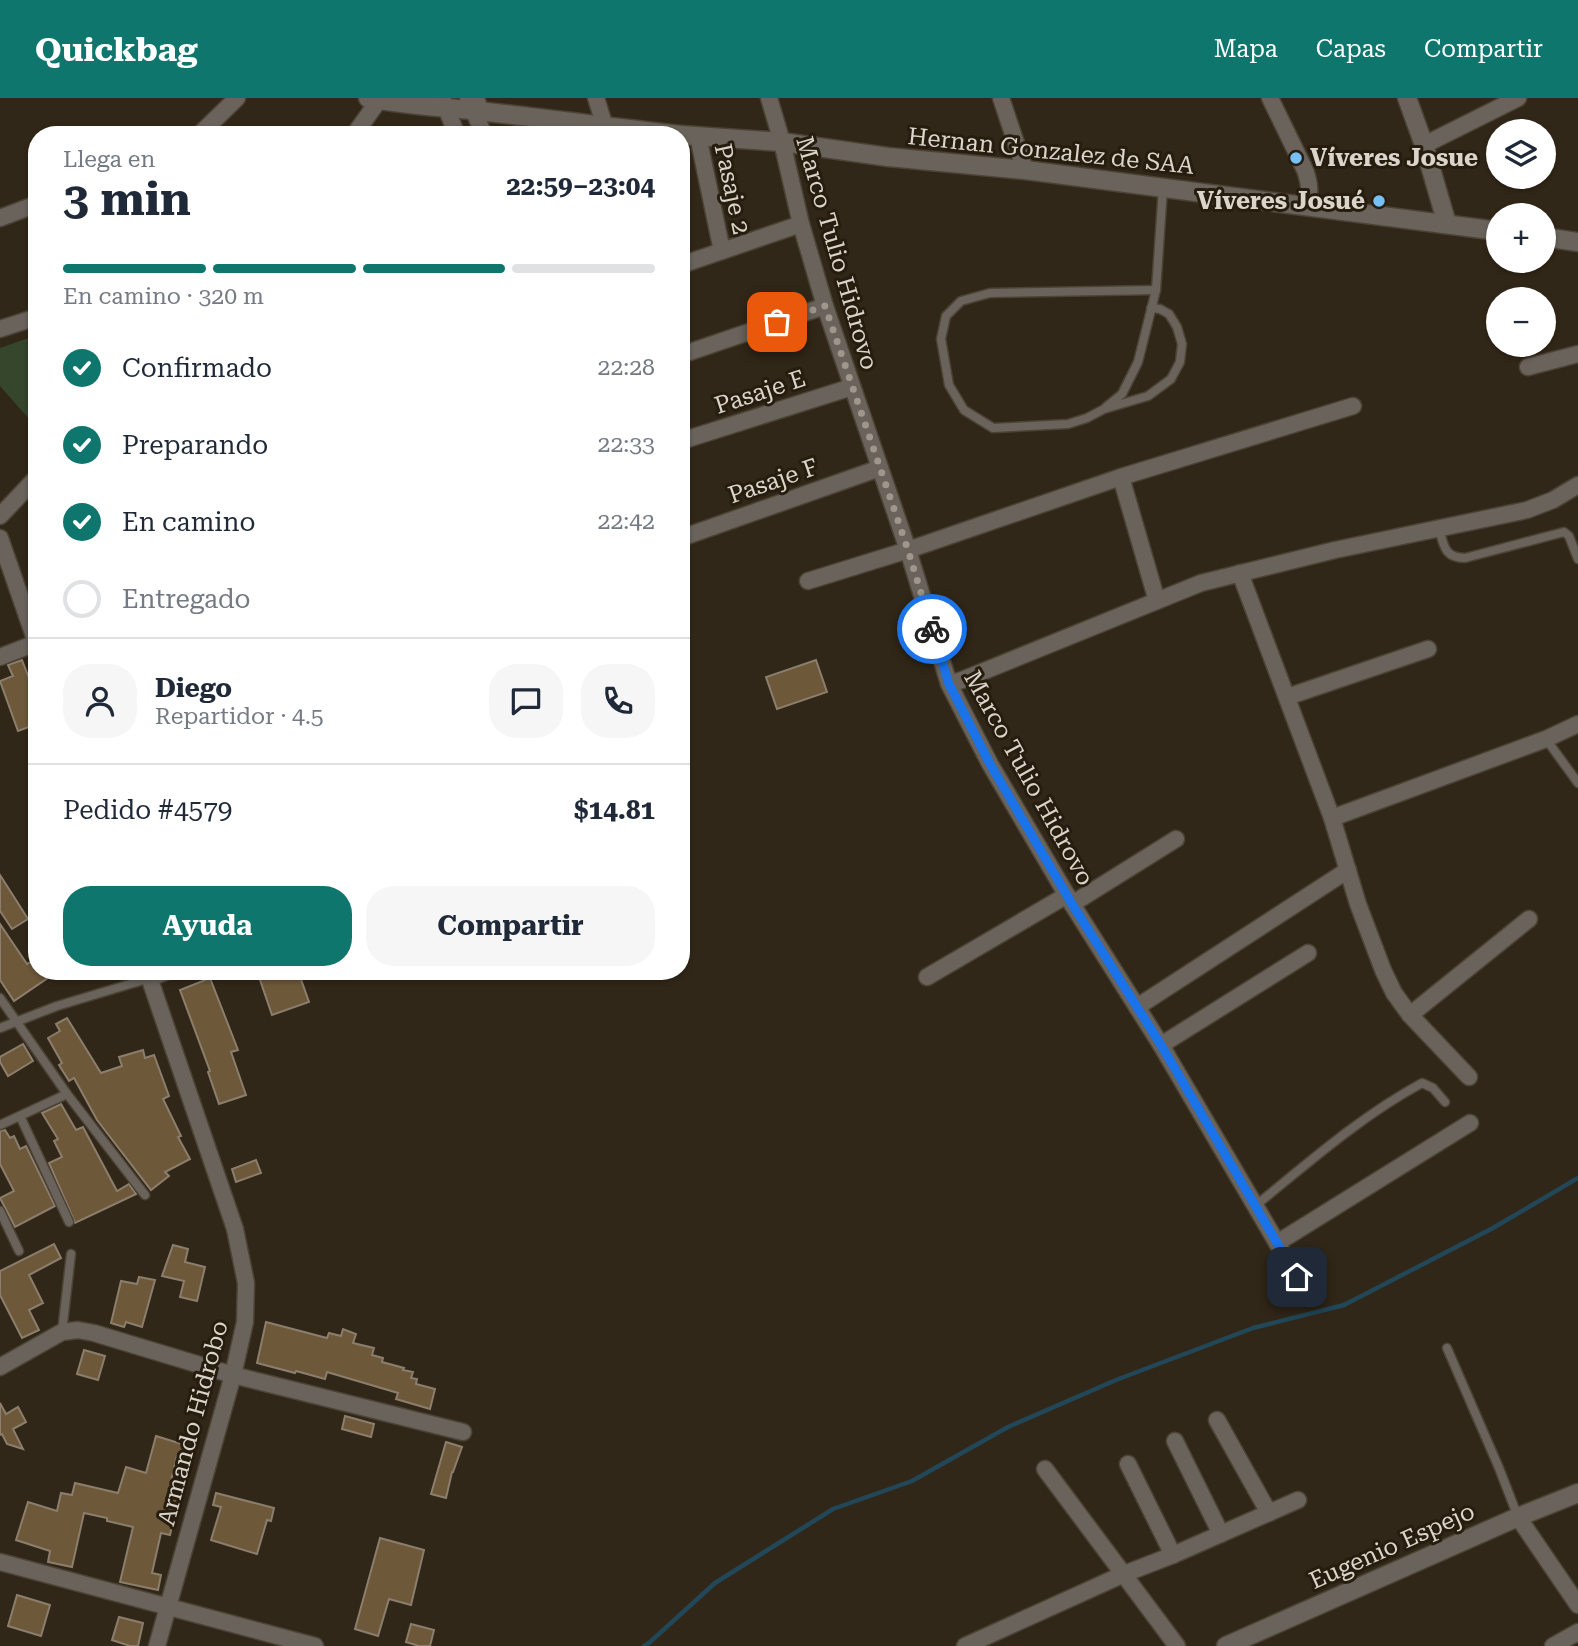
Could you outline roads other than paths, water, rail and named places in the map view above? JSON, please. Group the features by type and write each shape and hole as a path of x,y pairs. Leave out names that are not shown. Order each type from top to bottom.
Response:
{"street":[{"path":"208,126 237,98"},
{"path":"595,126 596,98"},
{"name":"Marco Tulio Hidrovo","path":"769,98 825,306 908,550 949,684 990,764 1069,900 1161,1045 1297,1277"},
{"path":"1001,98 1025,170"},
{"path":"1270,98 1306,170 1310,183 1308,206"},
{"path":"1407,98 1447,224"},
{"path":"1424,145 1518,98"},
{"path":"359,126 373,99"},
{"name":"Hernan Gonzalez de SAA","path":"373,99 476,104 581,126"},
{"path":"444,103 453,126"},
{"path":"476,104 482,126"},
{"name":"Hernan Gonzalez de SAA","path":"690,135 782,142 888,158 1025,170 1486,229"},
{"name":"Pasaje 2","path":"690,148 722,251"},
{"path":"0,218 28,207"},
{"path":"690,262 801,224"},
{"path":"1556,239 1578,242"},
{"path":"690,352 825,306"},
{"path":"0,329 28,320"},
{"path":"1528,367 1578,354"},
{"name":"Pasaje E","path":"690,438 852,387"},
{"path":"808,581 908,550 1121,477 1353,406"},
{"name":"Pasaje F","path":"690,535 880,468"},
{"path":"1121,477 1157,601"},
{"path":"949,684 1201,583 1335,550 1527,510 1553,500 1578,485"},
{"path":"0,516 28,486"},
{"path":"0,538 28,620"},
{"path":"1240,573 1332,818 1358,904 1383,971 1394,993 1410,1015 1469,1077"},
{"path":"0,657 28,647"},
{"path":"1287,697 1428,649"},
{"path":"1332,818 1546,739 1578,724"},
{"path":"927,977 1175,839"},
{"path":"1137,1007 1348,870"},
{"path":"1410,1015 1529,919"},
{"path":"1161,1045 1308,953"},
{"name":"Armando Hidrobo","path":"150,980 235,1229 246,1283 245,1322 233,1375 157,1646"},
{"path":"1277,1243 1470,1123"},
{"path":"0,1367 62,1332 94,1333 233,1375 463,1432"},
{"path":"1217,1420 1269,1513"},
{"path":"1175,1441 1221,1534"},
{"path":"1128,1464 1173,1555"},
{"path":"1045,1469 1177,1646"},
{"name":"Eugenio Espejo","path":"1226,1646 1578,1493"},
{"path":"965,1646 1298,1500"},
{"path":"1518,1517 1578,1605"},
{"path":"0,1562 297,1644 315,1646"},
{"path":"1553,1646 1578,1632"}],"lane":[{"path":"1104,410 1122,394 1138,362 1156,290 1163,188"},
{"path":"1151,308 1169,314 1177,327 1182,344 1180,362 1171,379 1148,396 1068,424 993,428 964,410 949,385 941,339 946,316 961,301 989,293 1156,290"},
{"path":"1438,529 1447,552 1455,558 1465,558 1564,532 1569,536 1578,559"},
{"path":"1546,739 1578,783"},
{"path":"0,1028 131,980"},
{"path":"0,998 67,1094 145,1195"},
{"path":"1255,1206 1333,1143 1422,1083 1433,1088 1445,1101"},
{"path":"0,1125 67,1094"},
{"path":"20,1116 69,1222"},
{"path":"0,1211 19,1251"},
{"path":"62,1332 71,1254"},
{"path":"1447,1348 1518,1517"}],"waterway":[{"path":"644,1646 715,1583 833,1509 912,1481 1008,1427 1116,1380 1253,1328 1344,1305 1493,1228 1578,1178"}],"place":[{"name":"Víveres Josue","path":"1296,158"},
{"name":"Víveres Josué","path":"1379,201"}]}
